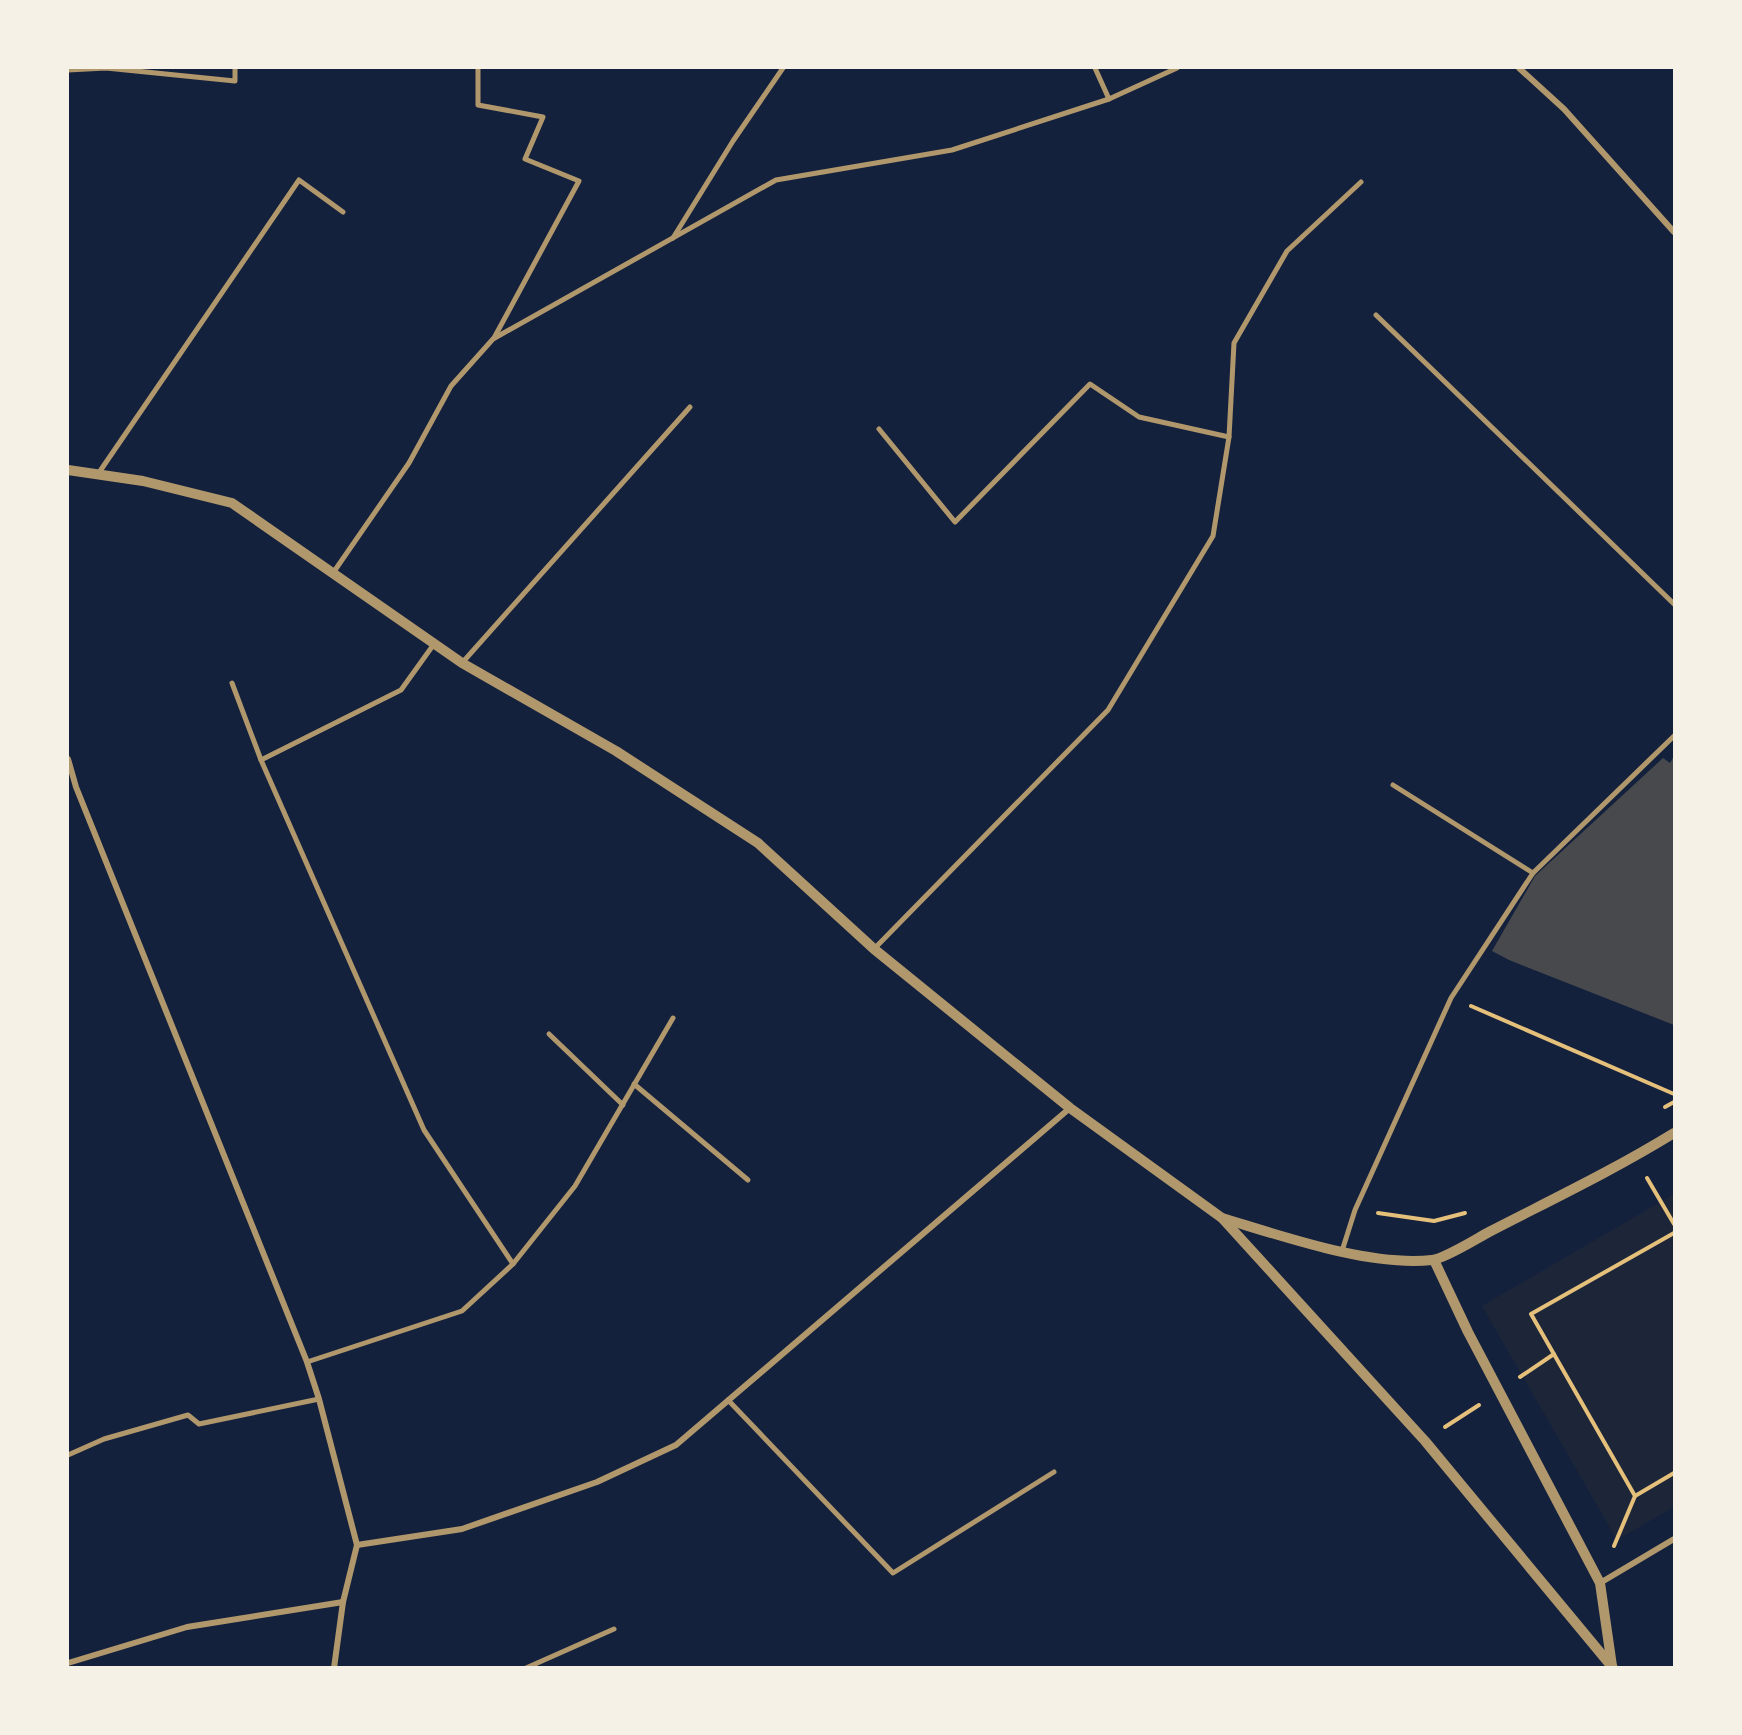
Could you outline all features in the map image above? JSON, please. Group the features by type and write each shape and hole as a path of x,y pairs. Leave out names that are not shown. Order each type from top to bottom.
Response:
{"street":[{"path":"68,70 106,68 235,81 235,68"},
{"path":"332,574 409,464 451,386 493,339 579,181 525,159 543,117 478,105 478,68"},
{"path":"672,239 733,141 783,68"},
{"path":"1095,68 1109,99"},
{"path":"493,339 776,180 952,150 1109,99 1177,68"},
{"path":"1519,68 1564,109 1674,232"},
{"path":"98,474 299,180 343,212"},
{"path":"874,949 1108,710 1213,536 1229,437 1234,343 1287,251 1361,182"},
{"path":"1376,315 1674,604"},
{"path":"879,429 955,522 1090,384 1140,417 1229,437"},
{"path":"462,663 690,407"},
{"path":"68,470 143,480 232,503 462,663 616,751 758,843 874,949 1070,1107 1222,1218 1425,1441 1613,1667"},
{"path":"261,760 400,690 434,644"},
{"path":"232,683 261,760 424,1130 513,1264"},
{"path":"1342,1251 1355,1210 1451,998 1533,873 1674,736"},
{"path":"68,759 80,798 307,1362 319,1399 357,1545 343,1602 334,1668"},
{"path":"1393,785 1533,873"},
{"path":"307,1362 462,1311 513,1264 575,1186 673,1018"},
{"path":"549,1034 623,1105"},
{"path":"634,1084 748,1180"},
{"path":"357,1545 462,1529 597,1482 676,1445 1070,1107"},
{"path":"1222,1218 1342,1251 1395,1261 1434,1260 1635,1157 1674,1133"},
{"path":"1434,1260 1478,1351 1600,1583 1613,1667"},
{"path":"68,1455 104,1439 188,1415 199,1424 319,1399"},
{"path":"728,1400 892,1573 1054,1472"},
{"path":"1600,1583 1674,1539"},
{"path":"68,1663 187,1627 343,1602"},
{"path":"526,1668 614,1629"}],"path":[{"path":"1451,998 1674,1094"},
{"path":"1657,1112 1674,1102"},
{"path":"1355,1210 1434,1221 1472,1212"},
{"path":"1635,1496 1531,1314 1674,1233"},
{"path":"1600,1583 1635,1496 1674,1473"}],"shaded area":[{"path":"1674,1194 1674,1507 1617,1540 1482,1306"}],"building":[{"path":"1674,756 1674,1025 1509,960 1492,951 1535,876 1663,758 1670,763"}]}
